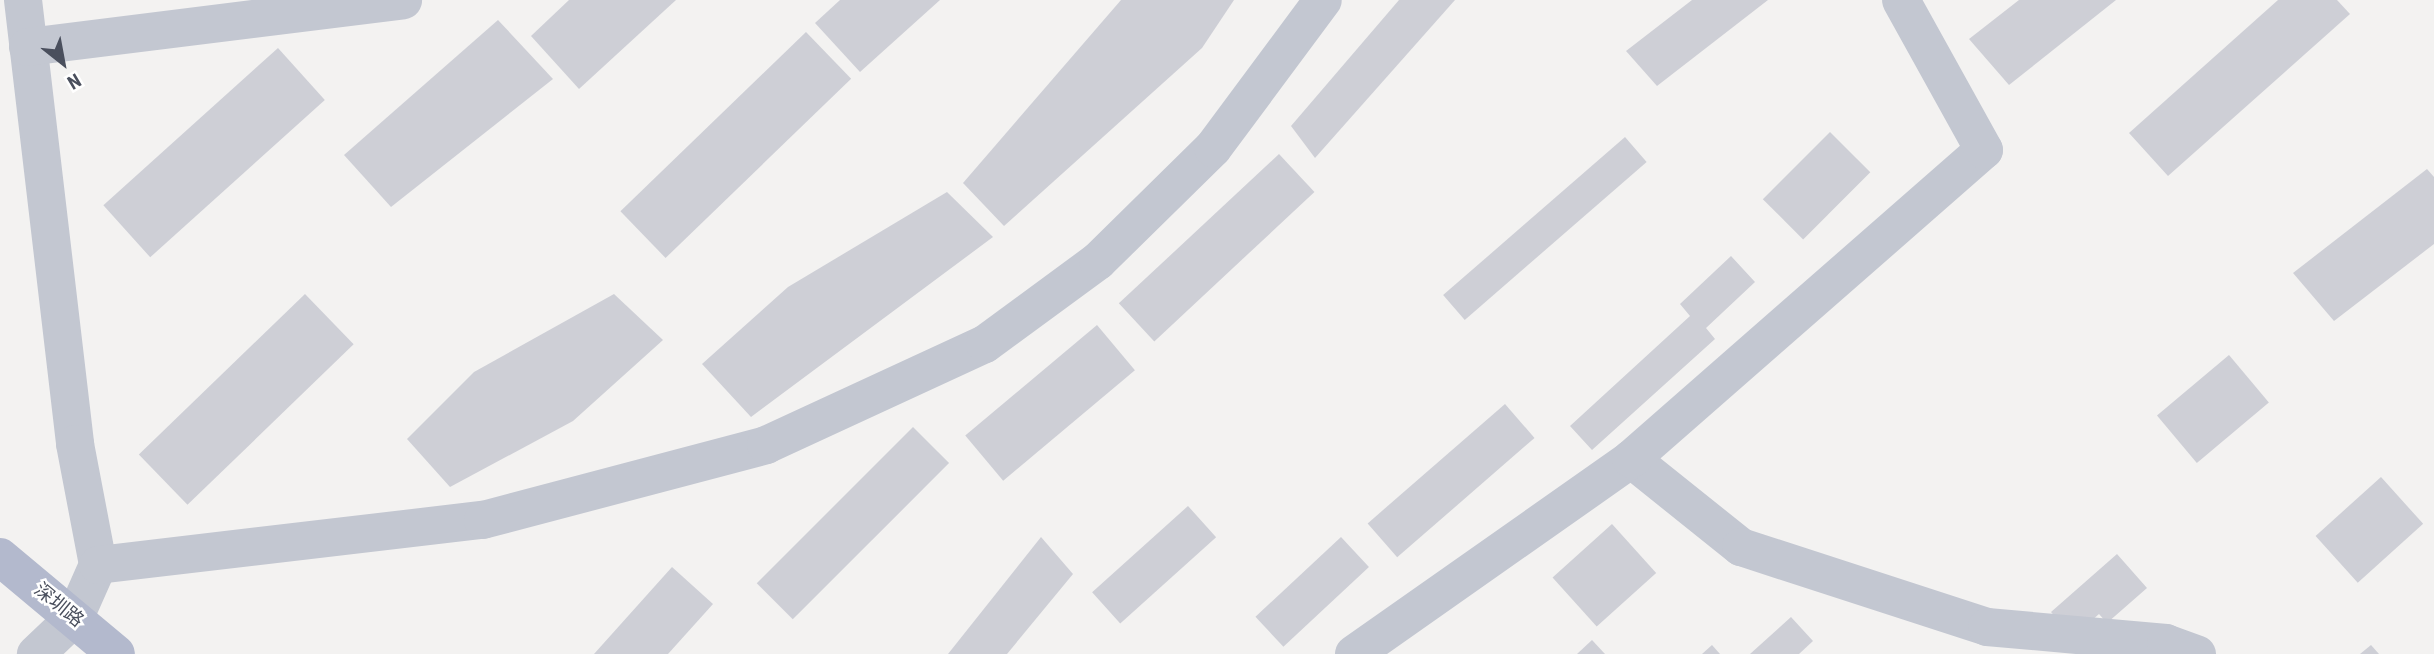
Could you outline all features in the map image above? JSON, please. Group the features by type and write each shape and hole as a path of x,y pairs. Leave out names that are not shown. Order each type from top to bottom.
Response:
{"main road":[{"name":"深圳路","path":"0,557 116,654"}],"street":[{"path":"23,0 75,444 98,565 75,617 36,654"},
{"path":"28,47 403,0"},
{"path":"98,565 483,520 766,445 803,429 985,344 1098,261 1213,148 1323,0"},
{"path":"1354,654 1630,459 1984,150 1901,0"},
{"path":"1630,459 1741,547 1987,627 2166,643 2197,654"}],"building":[{"path":"569,0 676,0 579,89 531,36"},
{"path":"840,0 940,0 860,72 815,23"},
{"path":"1121,0 1234,0 1202,48 1004,226 963,183"},
{"path":"1399,0 1455,0 1315,158 1291,126"},
{"path":"1692,0 1768,0 1657,86 1626,51"},
{"path":"2019,0 2116,0 2009,85 1969,39"},
{"path":"2278,0 2337,0 2350,14 2168,176 2129,133"},
{"path":"498,20 553,79 391,207 344,155"},
{"path":"806,32 851,79 666,258 620,211"},
{"path":"278,48 325,100 150,257 103,205"},
{"path":"1830,132 1870,172 1803,239 1763,199"},
{"path":"1625,137 1647,162 1465,320 1443,295"},
{"path":"1279,154 1314,192 1154,341 1119,303"},
{"path":"2427,169 2434,177 2434,244 2334,321 2293,273"},
{"path":"947,192 993,237 751,417 702,364 788,287"},
{"path":"1731,256 1755,282 1706,328 1715,339 1592,450 1570,426 1690,316 1680,304"},
{"path":"305,294 354,344 187,505 139,454"},
{"path":"614,294 663,340 573,421 450,487 407,439 474,372"},
{"path":"1097,325 1135,370 1003,481 965,436"},
{"path":"2229,355 2269,402 2197,463 2157,415"},
{"path":"1505,404 1535,438 1397,557 1368,523"},
{"path":"913,427 949,463 793,619 757,583"},
{"path":"2381,477 2423,524 2358,583 2316,536"},
{"path":"1188,506 1216,537 1120,624 1092,592"},
{"path":"1612,524 1656,573 1597,627 1553,578"},
{"path":"1041,537 1073,574 1007,654 948,654"},
{"path":"1341,537 1369,567 1283,647 1255,617"},
{"path":"2117,554 2147,588 2107,623 2099,614 2073,637 2051,612"},
{"path":"672,567 713,604 668,654 594,654"},
{"path":"1791,617 1813,641 1799,654 1750,654"},
{"path":"1592,640 1605,654 1577,654"},
{"path":"1712,645 1720,654 1702,654"},
{"path":"2371,645 2379,654 2360,654"}]}
